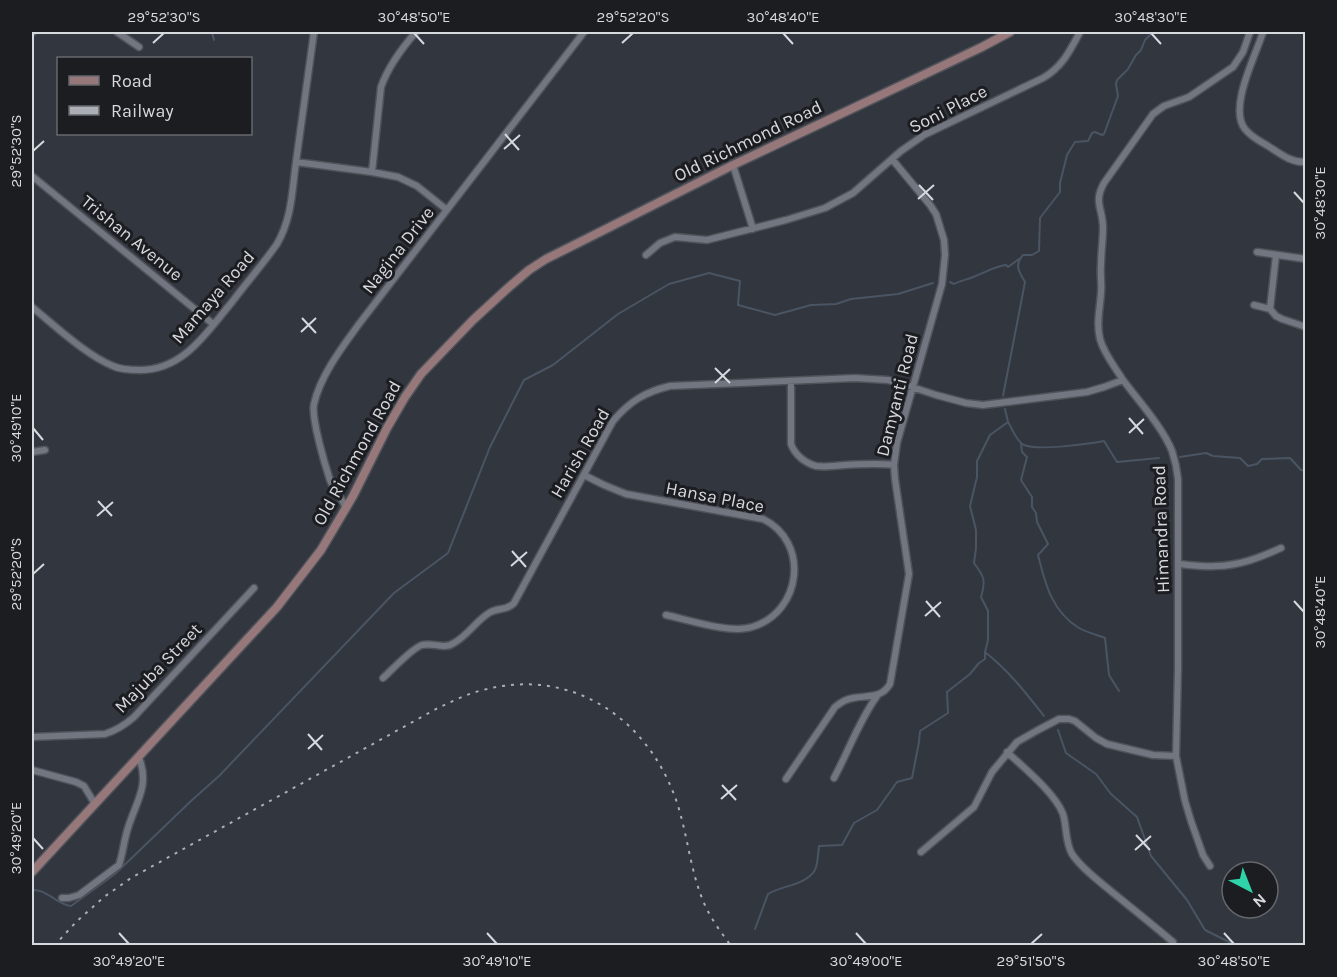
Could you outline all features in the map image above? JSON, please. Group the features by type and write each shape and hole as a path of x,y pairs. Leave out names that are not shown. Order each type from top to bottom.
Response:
{"street":[{"path":"117,32 139,47"},
{"name":"Mamaya Road","path":"32,308 86,350 104,362 120,368 152,369 177,361 187,354 202,339 268,257 285,230 314,32"},
{"path":"372,172 384,77 416,32"},
{"name":"Nagina Drive","path":"346,509 341,496 331,483 313,412 314,404 334,358 584,32"},
{"name":"Old Richmond Road","path":"32,872 278,607 321,550 346,509 387,428 421,374 509,287 546,259 733,165 1010,32"},
{"name":"Soni Place","path":"646,255 660,243 675,237 707,240 825,208 853,193 913,141 1052,73 1063,61 1080,32"},
{"name":"Himandra Road","path":"1210,866 1203,855 1191,821 1176,756 1178,479 1174,458 1164,436 1123,380 1101,341 1098,321 1103,225 1098,200 1104,183 1148,121 1158,110 1170,103 1189,97 1233,67 1243,52 1250,32"},
{"path":"1263,32 1245,80 1239,118 1243,128 1255,138 1287,158 1305,162"},
{"name":"Damyanti Road","path":"834,778 861,719 890,684 909,574 894,465 897,443 945,270 945,240 936,214 892,159"},
{"path":"296,162 372,172 407,180 447,210"},
{"path":"733,165 753,229"},
{"name":"Trishan Avenue","path":"32,176 213,324"},
{"path":"1257,252 1305,259"},
{"path":"1270,309 1276,255"},
{"path":"1254,305 1270,309 1276,316 1305,327"},
{"name":"Harish Road","path":"383,678 417,647 428,644 451,645 490,612 511,607 613,421 624,408 640,396 670,386 855,378 888,380 913,387"},
{"path":"913,387 966,403 983,405 1087,392 1123,380"},
{"path":"791,381 791,444 802,459 821,466 877,463 894,465"},
{"path":"32,452 45,450"},
{"name":"Hansa Place","path":"584,475 626,494 763,519 774,526 786,539 790,546 794,566 793,585 784,604 770,619 751,628 732,629 666,615"},
{"path":"1178,564 1216,566 1234,564 1281,548"},
{"name":"Majuba Street","path":"32,738 105,734 117,730 134,717 254,588"},
{"path":"786,779 835,707 852,698 878,696"},
{"path":"921,852 970,812 978,801 992,771 1017,742 1054,721 1065,718 1075,721 1107,744 1153,754 1176,756"},
{"path":"1007,752 1059,806 1069,848 1077,861 1173,942"},
{"path":"62,898 79,895 119,866 126,834 142,788 143,775 139,758"},
{"path":"32,770 84,786 95,804"}],"waterway":[{"path":"212,32 214,40"},
{"path":"1003,396 1025,282 1019,272 1019,262 1023,255 1032,255 1039,251 1040,218 1060,192 1067,155 1075,142 1088,141 1095,132 1104,134 1118,96 1117,80 1128,69 1145,40 1153,32"},
{"path":"950,282 954,284 998,267 1006,265 1008,267 1019,259"},
{"path":"32,890 42,892 71,906 115,874 219,776 394,593 448,553 490,447 524,380 553,365 618,314 669,284 709,273 740,281 738,305 775,315 811,305 836,304 851,299 898,294 933,283"},
{"path":"1005,409 1008,422 990,435 977,461 977,477 970,506 976,530 974,563 983,578 981,597 988,611 988,640 985,652 1024,691 1044,716"},
{"path":"1008,422 1019,441 1031,447 1104,441 1117,462 1159,458"},
{"path":"1021,443 1022,452 1027,457 1021,480 1032,497 1032,507 1036,513 1037,522 1048,544 1038,555 1047,586 1062,614 1082,629 1105,638 1109,675 1119,691"},
{"path":"1180,457 1206,453 1213,456 1240,458 1248,466 1257,464 1262,459 1290,458 1301,470 1306,471"},
{"path":"755,929 768,894 811,875 816,868 819,846 842,845 854,823 877,810 897,782 912,778 920,731 948,713 947,692 985,659 985,652"},
{"path":"1058,730 1066,753 1096,774 1111,794 1137,817 1151,856 1187,900 1205,930 1233,946"}],"railway":[{"path":"54,946 104,897 131,878 436,709 483,690 515,685 545,686 574,692 600,704 624,721 645,743 662,768 675,797 703,901 712,919 731,946"}]}
